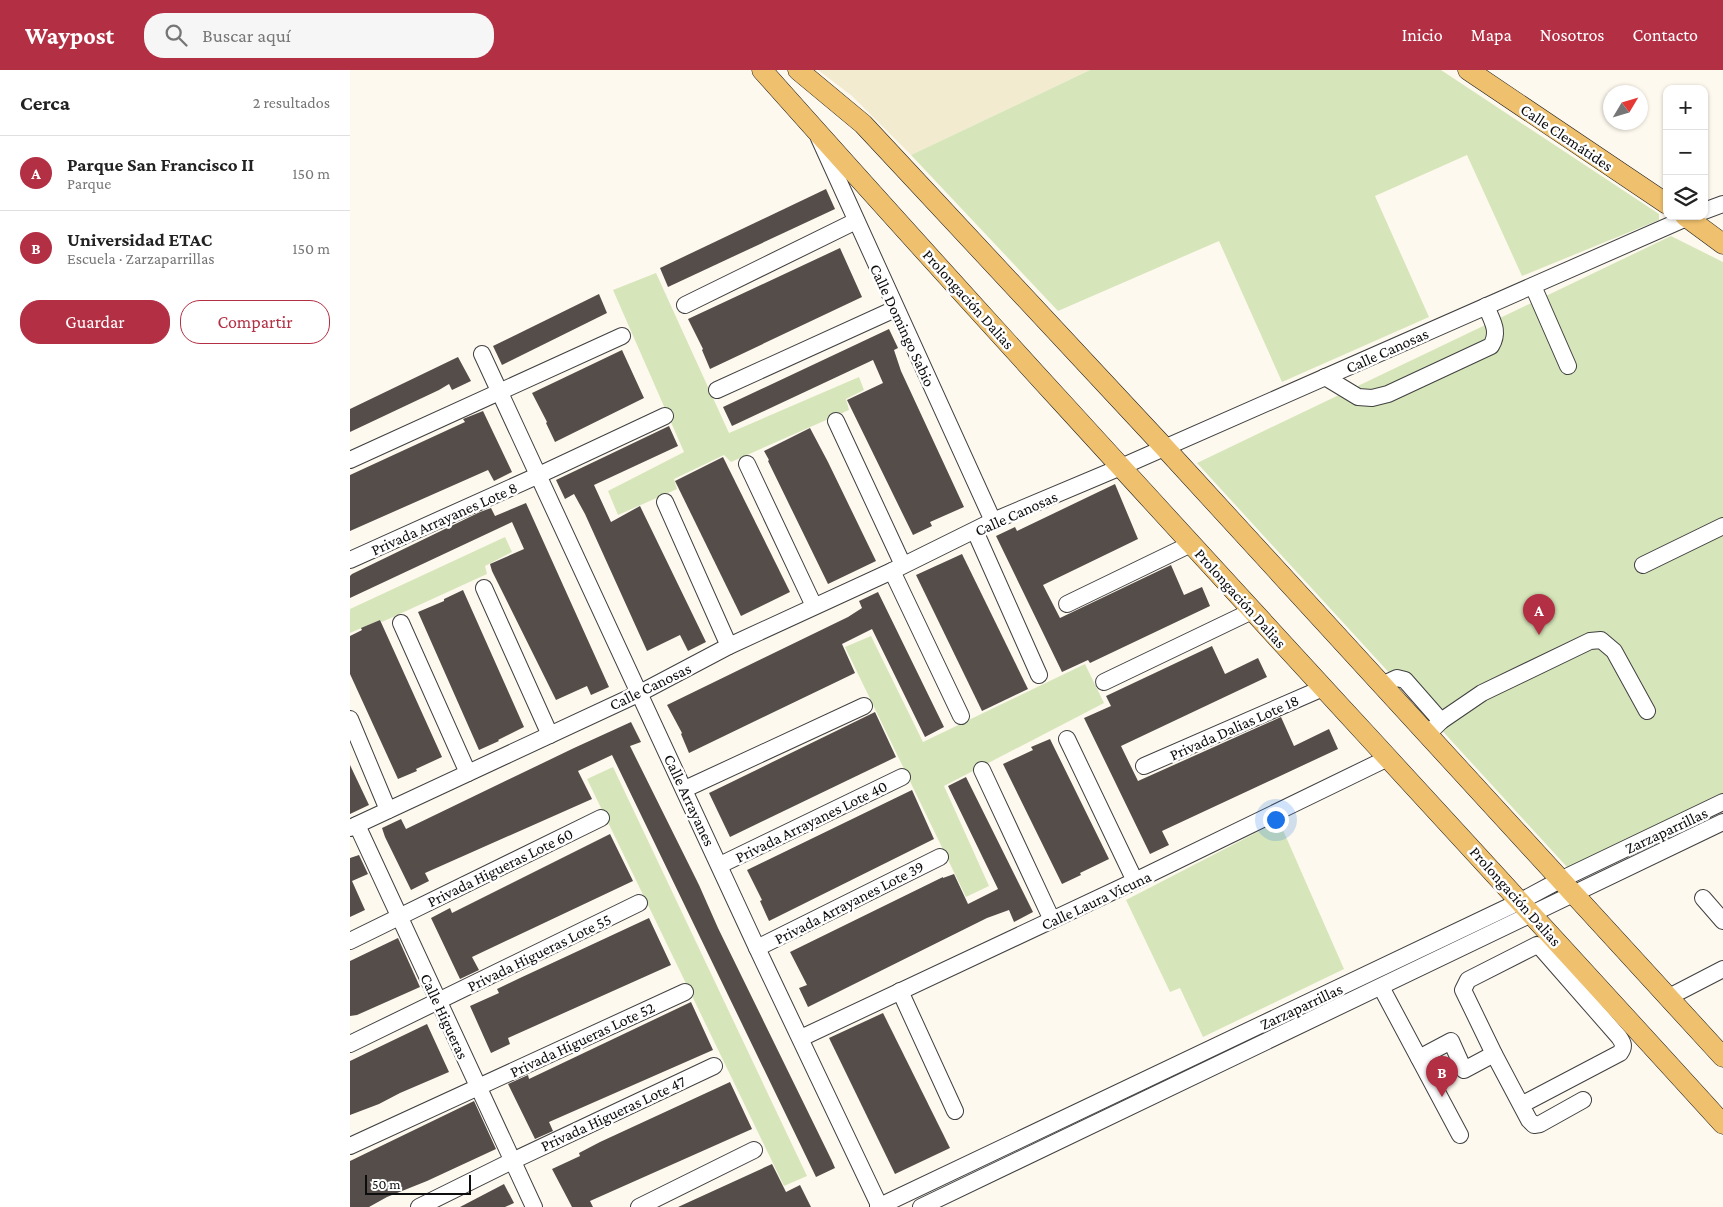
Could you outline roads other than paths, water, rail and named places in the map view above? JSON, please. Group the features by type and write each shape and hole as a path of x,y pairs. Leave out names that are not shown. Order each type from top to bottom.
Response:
{"main road":[{"name":"Prolongación Dalias","path":"762,70 1191,544 1723,1124"},
{"path":"798,70 863,124 1165,448 1723,1057"},
{"name":"Calle Clemátides","path":"1468,70 1663,201"},
{"path":"1697,220 1723,244"}],"street":[{"name":"Calle Domingo Sabio","path":"815,129 895,309 993,521"},
{"name":"Calle Canosas","path":"1708,209 1723,204"},
{"name":"Calle Canosas","path":"353,827 640,692 729,646 993,521 1165,448 1681,220"},
{"path":"685,305 856,221"},
{"path":"1533,286 1568,366"},
{"path":"1325,377 1358,396 1372,398 1388,394 1491,346 1496,338 1486,306"},
{"path":"717,390 895,309"},
{"path":"350,460 622,336"},
{"name":"Calle Arrayanes","path":"482,354 879,1207"},
{"name":"Privada Arrayanes Lote 8","path":"350,560 539,476 664,416"},
{"path":"836,421 961,716"},
{"path":"747,464 814,606"},
{"path":"665,502 729,646"},
{"path":"1643,565 1723,526"},
{"path":"975,531 1039,675"},
{"path":"1066,604 1191,544"},
{"path":"484,588 550,735"},
{"path":"1104,682 1252,610"},
{"path":"401,623 468,773"},
{"path":"1427,735 1441,721 1482,693 1590,641 1601,640 1614,651 1647,711"},
{"path":"1382,685 1397,678 1405,680 1441,721"},
{"name":"Privada Dalias Lote 18","path":"1144,766 1323,688"},
{"path":"685,789 864,706"},
{"path":"350,720 388,810"},
{"path":"1067,739 1135,881"},
{"name":"Calle Laura Vicuna","path":"801,1038 1135,881 1388,758"},
{"path":"982,770 1052,920"},
{"name":"Privada Arrayanes Lote 40","path":"720,866 902,777"},
{"name":"Zarzaparrillas","path":"921,1207 1381,987 1526,908 1560,880 1723,802"},
{"name":"Privada Higueras Lote 60","path":"350,941 601,818"},
{"name":"Zarzaparrillas","path":"879,1207 1526,908 1574,895 1723,822"},
{"name":"Calle Higueras","path":"353,827 399,917 534,1207"},
{"name":"Privada Arrayanes Lote 39","path":"757,948 940,857"},
{"path":"1703,898 1723,921"},
{"name":"Privada Higueras Lote 55","path":"350,1044 639,903"},
{"path":"1521,1105 1620,1053 1624,1048 1624,1044 1619,1036 1537,945 1468,980 1463,990 1494,1054 1521,1105 1529,1120 1534,1125 1540,1124 1583,1100"},
{"path":"1669,997 1723,969"},
{"path":"1381,987 1460,1135"},
{"path":"900,991 955,1111"},
{"name":"Privada Higueras Lote 52","path":"350,1146 685,992"},
{"path":"1419,1058 1451,1041 1464,1070 1494,1054"},
{"name":"Privada Higueras Lote 47","path":"419,1207 714,1066"},
{"path":"639,1207 754,1150"}],"place":[{"name":"Parque San Francisco II","path":"1539,635"},
{"name":"Universidad ETAC","path":"1442,1097"}]}
